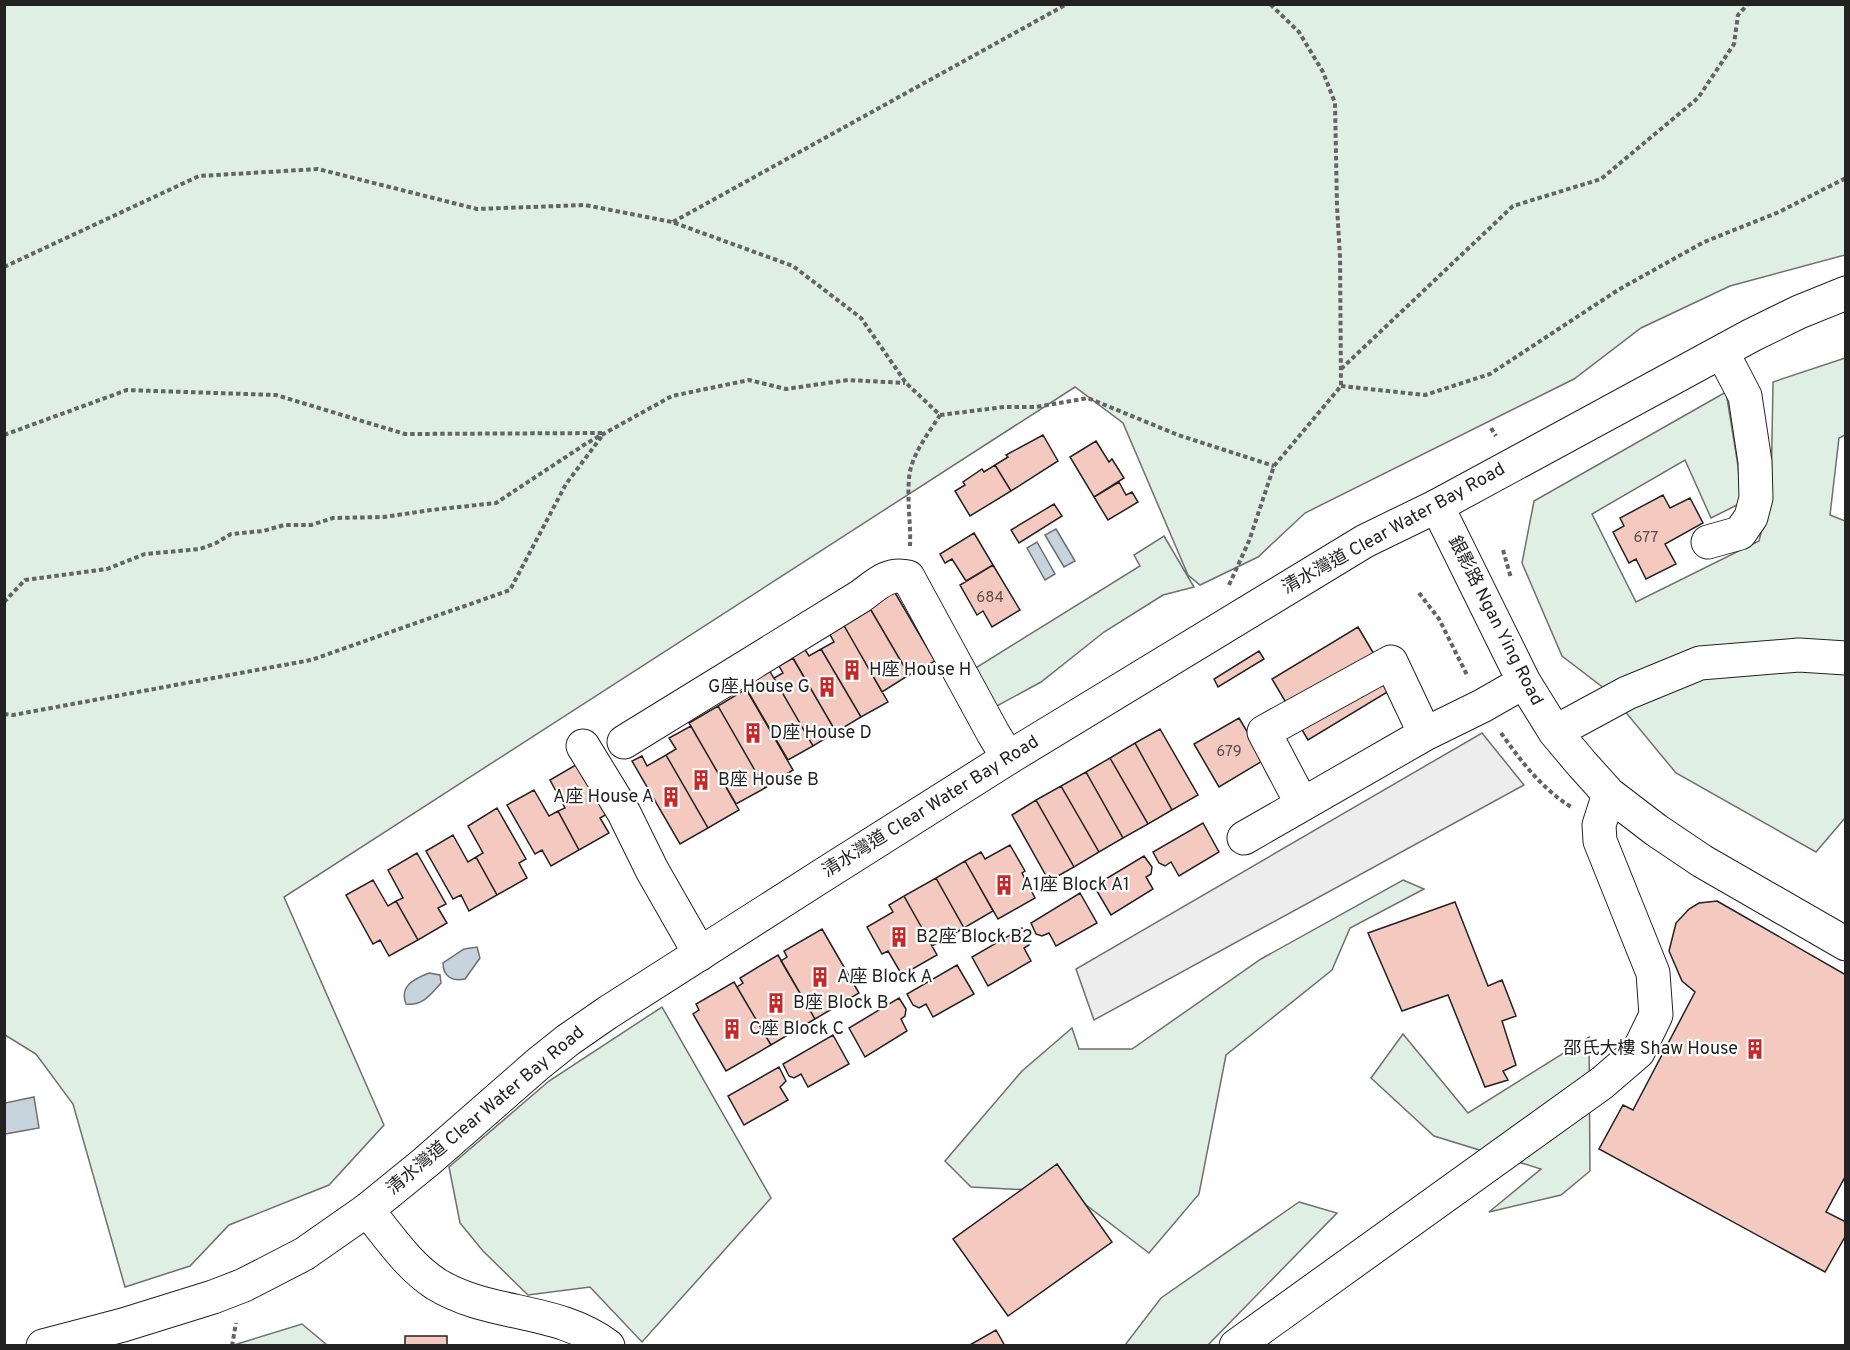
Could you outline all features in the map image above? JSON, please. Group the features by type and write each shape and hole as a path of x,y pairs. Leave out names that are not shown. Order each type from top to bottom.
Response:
{"main road":[{"name":"清水灣道 Clear Water Bay Road","path":"43,1346 172,1311 244,1285 304,1254 367,1210 568,1040 1008,758 1365,541 1437,506 1799,312 1845,293"},
{"path":"1708,542 1740,533 1751,517 1756,498 1755,462 1745,396 1722,352"},
{"name":"銀影路 Ngan Ying Road","path":"1437,506 1524,682 1555,732 1609,794 1702,861 1845,944"},
{"path":"624,742 887,578 897,574 908,577 1008,758"},
{"path":"1555,732 1627,693 1700,663 1799,655 1845,658"},
{"path":"1302,804 1263,732 1391,662 1425,734"},
{"path":"1244,838 1425,734 1524,682"},
{"path":"583,746 624,813 652,870 700,954"},
{"path":"1236,1346 1602,1083 1638,1052 1656,1015 1653,973 1600,841 1599,825 1609,794"},
{"path":"367,1210 418,1271 436,1284 454,1294 477,1302 568,1324 600,1339 608,1346"}],"path":[{"path":"672,222 1067,4"},
{"path":"1229,586 1249,541 1274,466 1341,386 1335,103 1323,72 1299,32 1270,4"},
{"path":"1341,370 1513,206 1600,179 1698,98 1734,44 1738,15 1748,4"},
{"path":"4,267 199,176 318,169 477,209 585,205 672,222 793,266 861,318 906,383 940,415"},
{"path":"1341,386 1425,395 1490,374 1618,290 1695,248 1779,212 1845,178"},
{"path":"4,602 25,580 107,569 145,554 200,549 231,534 262,531 284,525 311,525 333,518 384,517 496,503 604,433 672,396 749,380 786,388 848,380 906,383"},
{"path":"4,435 127,390 276,395 405,434 604,433"},
{"path":"940,415 1004,407 1036,406 1088,398 1178,435 1274,466"},
{"path":"908,577 911,526 909,477 919,448 940,415"},
{"path":"4,714 13,715 311,660 510,590 566,484 604,433"},
{"path":"1503,550 1513,582"},
{"path":"232,1346 238,1314"}],"green space":[{"path":"4,5 1845,5 1845,255 1730,286 1641,328 1574,379 1305,513 1258,557 1200,585 1188,575 1123,423 1075,387 284,897 384,1125 329,1185 229,1225 190,1266 125,1287 73,1104 36,1054 5,1035"},
{"path":"1845,358 1845,435 1839,438 1830,515 1845,521 1845,818 1816,852 1676,773 1609,692 1562,656 1522,563 1534,501 1726,392 1738,466 1741,503 1711,518 1685,460 1592,514 1636,602 1759,541 1771,494 1773,382"},
{"path":"1164,536 1194,587 1163,595 1104,632 1041,682 995,707 974,669 1140,566 1134,555"},
{"path":"1403,880 1424,889 1350,928 1332,970 1226,1055 1199,1194 1149,1253 1069,1192 971,1187 945,1161 1022,1071 1072,1028 1079,1049 1132,1049 1261,959"},
{"path":"662,1007 771,1198 642,1342 590,1287 528,1295 483,1251 460,1223 449,1167 549,1081"},
{"path":"1403,1034 1468,1113 1589,1037 1590,1171 1561,1195 1489,1212 1541,1169 1434,1136 1371,1078"},
{"path":"1299,1202 1337,1213 1208,1345 1125,1345 1161,1298"},
{"path":"302,1324 327,1345 234,1345"}],"shaded area":[{"path":"1056,529 1075,561 1064,567 1045,535"},
{"path":"1037,542 1055,574 1045,580 1027,548"},
{"path":"1482,733 1524,785 1094,1020 1076,969"},
{"path":"477,947 480,958 465,979 456,980 447,975 443,963 464,949"},
{"path":"429,973 440,975 441,983 422,1001 406,1004 404,998 406,988 413,981"},
{"path":"34,1097 39,1128 5,1134 5,1103"}],"building":[{"path":"1043,435 1058,461 1011,491 995,465 1008,457 1006,455"},
{"path":"1096,441 1109,462 1112,459 1124,478 1094,497 1070,457"},
{"path":"995,465 1011,491 970,516 955,491 965,485 963,482 982,469 984,472"},
{"path":"1119,482 1126,495 1132,492 1138,502 1108,520 1094,497"},
{"path":"1663,495 1670,508 1690,498 1703,523 1665,544 1676,564 1646,579 1636,559 1629,563 1613,532 1624,526 1620,518"},
{"path":"1054,504 1062,516 1019,543 1011,530"},
{"path":"974,533 993,565 966,581 952,559 945,563 940,554"},
{"path":"993,565 1020,610 992,627 983,611 977,615 960,585"},
{"path":"894,591 935,661 909,675 868,605"},
{"name":"H座 House H","path":"868,605 909,675 882,692 842,622"},
{"name":"H座 House H","path":"843,624 888,702 861,717 821,649 834,642 829,633"},
{"path":"1358,627 1394,688 1308,740 1272,679"},
{"name":"G座 House G","path":"804,648 809,656 821,649 861,717 836,732 791,655"},
{"path":"1259,651 1264,659 1218,687 1214,679"},
{"path":"793,658 836,732 813,746 774,678 783,673 779,666"},
{"path":"768,668 813,746 788,760 743,683"},
{"name":"D座 House D","path":"746,689 793,770 765,788 718,706"},
{"path":"718,706 765,788 736,804 689,723"},
{"path":"1239,718 1264,760 1219,787 1194,744"},
{"name":"B座 House B","path":"691,726 739,810 708,828 666,755 676,749 669,738"},
{"path":"1160,729 1198,795 1172,810 1135,743"},
{"path":"1135,743 1172,810 1148,824 1110,758"},
{"name":"A座 House A","path":"666,755 708,828 680,844 632,761 642,756 647,766"},
{"path":"1110,758 1148,824 1123,838 1086,772"},
{"path":"579,763 607,814 600,818 609,833 579,850 558,811 565,808 550,780"},
{"path":"1086,772 1123,838 1099,852 1061,786"},
{"path":"1061,786 1099,852 1074,867 1036,800"},
{"path":"534,790 549,816 558,811 579,850 551,866 542,850 535,854 507,805"},
{"path":"1036,800 1074,867 1049,881 1012,815"},
{"path":"497,808 526,859 519,863 527,878 497,895 476,857 483,853 468,826"},
{"path":"1203,823 1219,852 1179,876 1171,862 1165,866 1159,863 1153,852"},
{"path":"453,835 468,862 476,857 497,895 469,911 461,895 453,899 426,851"},
{"name":"A1座 Block A1","path":"1010,845 1025,871 1022,873 1035,898 998,919 965,861 981,852 985,859"},
{"path":"417,853 446,904 438,908 447,923 418,940 396,901 403,898 388,870"},
{"path":"1144,856 1152,867 1151,874 1146,877 1153,889 1111,915 1094,886"},
{"path":"965,861 993,911 964,928 936,878"},
{"path":"936,878 964,928 932,946 904,896"},
{"path":"373,880 388,906 396,901 418,940 389,956 380,940 373,944 346,895"},
{"path":"1080,893 1097,923 1056,946 1049,933 1042,936 1036,934 1031,923"},
{"name":"B2座 Block B2","path":"904,896 937,955 902,975 888,951 882,954 867,927 893,912 889,905"},
{"name":"邵氏大樓 Shaw House","path":"1717,901 1846,975 1846,1175 1826,1212 1846,1222 1846,1235 1825,1272 1599,1149 1623,1105 1633,1110 1695,992 1682,981 1669,951 1676,923 1689,909 1699,903"},
{"path":"1455,902 1488,986 1502,980 1516,1016 1502,1021 1516,1065 1503,1071 1508,1080 1485,1087 1448,995 1402,1011 1368,933"},
{"path":"1022,928 1029,938 1029,945 1024,948 1031,961 988,986 972,957"},
{"name":"A座 Block A","path":"822,929 859,993 815,1019 781,961 787,957 784,951"},
{"name":"B座 Block B","path":"778,955 815,1019 771,1045 737,987 743,983 740,978"},
{"path":"957,965 974,994 933,1017 926,1004 919,1008 913,1005 907,994"},
{"name":"C座 Block C","path":"734,982 771,1045 726,1071 693,1014 699,1010 696,1004"},
{"path":"899,998 906,1009 905,1016 901,1019 907,1031 865,1057 849,1028"},
{"path":"833,1035 849,1064 808,1087 801,1074 794,1078 789,1076 783,1064"},
{"path":"779,1067 786,1081 780,1087 788,1100 744,1125 728,1096"},
{"path":"1057,1164 1112,1242 1008,1316 953,1239"},
{"path":"996,1330 1005,1346 968,1346"},
{"path":"405,1336 447,1336 447,1346 405,1346"}],"place":[{"name":"H座 House H","path":"852,670"},
{"name":"G座 House G","path":"827,687"},
{"name":"D座 House D","path":"753,733"},
{"name":"B座 House B","path":"701,780"},
{"name":"A座 House A","path":"671,797"},
{"name":"A1座 Block A1","path":"1004,885"},
{"name":"B2座 Block B2","path":"899,937"},
{"name":"A座 Block A","path":"820,977"},
{"name":"B座 Block B","path":"776,1003"},
{"name":"C座 Block C","path":"732,1029"},
{"name":"邵氏大樓 Shaw House","path":"1755,1049"}]}
